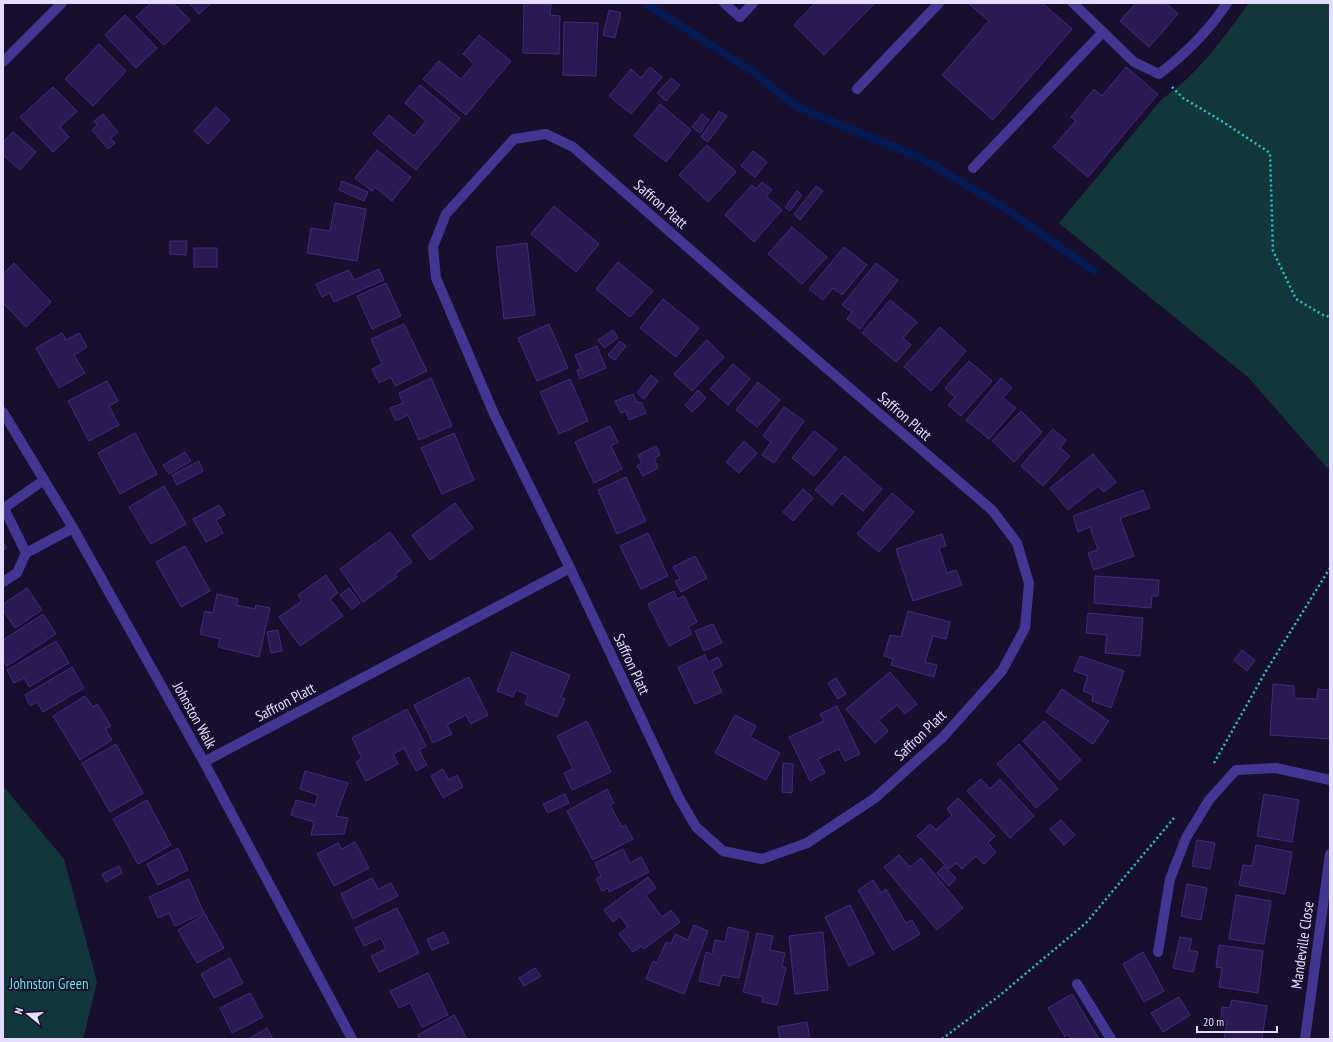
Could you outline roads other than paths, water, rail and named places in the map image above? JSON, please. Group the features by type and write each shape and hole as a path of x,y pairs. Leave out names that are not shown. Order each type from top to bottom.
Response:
{"street":[{"path":"3,62 62,3"},
{"path":"724,3 740,17 753,3"},
{"path":"857,89 939,3"},
{"path":"1073,3 1134,62 1159,74 1174,63 1217,19 1227,3"},
{"path":"973,168 1103,32"},
{"name":"Saffron Platt","path":"546,134 573,147 789,336 992,510 1017,543 1029,583 1025,628 1002,671 943,737 875,798 807,842 762,859 723,851 696,827 678,796 570,568 494,414 436,278 433,247 446,214 514,139 546,134"},
{"name":"Johnston Walk","path":"3,412 73,528 204,762 352,1039"},
{"path":"26,553 4,508 44,480"},
{"path":"3,582 17,573 26,553 73,528"},
{"name":"Saffron Platt","path":"204,762 570,568"},
{"path":"1158,952 1170,880 1186,838 1209,800 1236,770 1276,768 1330,780"},
{"name":"Mandeville Close","path":"1304,1039 1330,854"},
{"path":"1077,984 1111,1039"}],"waterway":[{"path":"645,3 753,71 800,108 923,159 1005,208 1094,271"}],"park label":[{"name":"Johnston Green","path":"49,983"}]}
